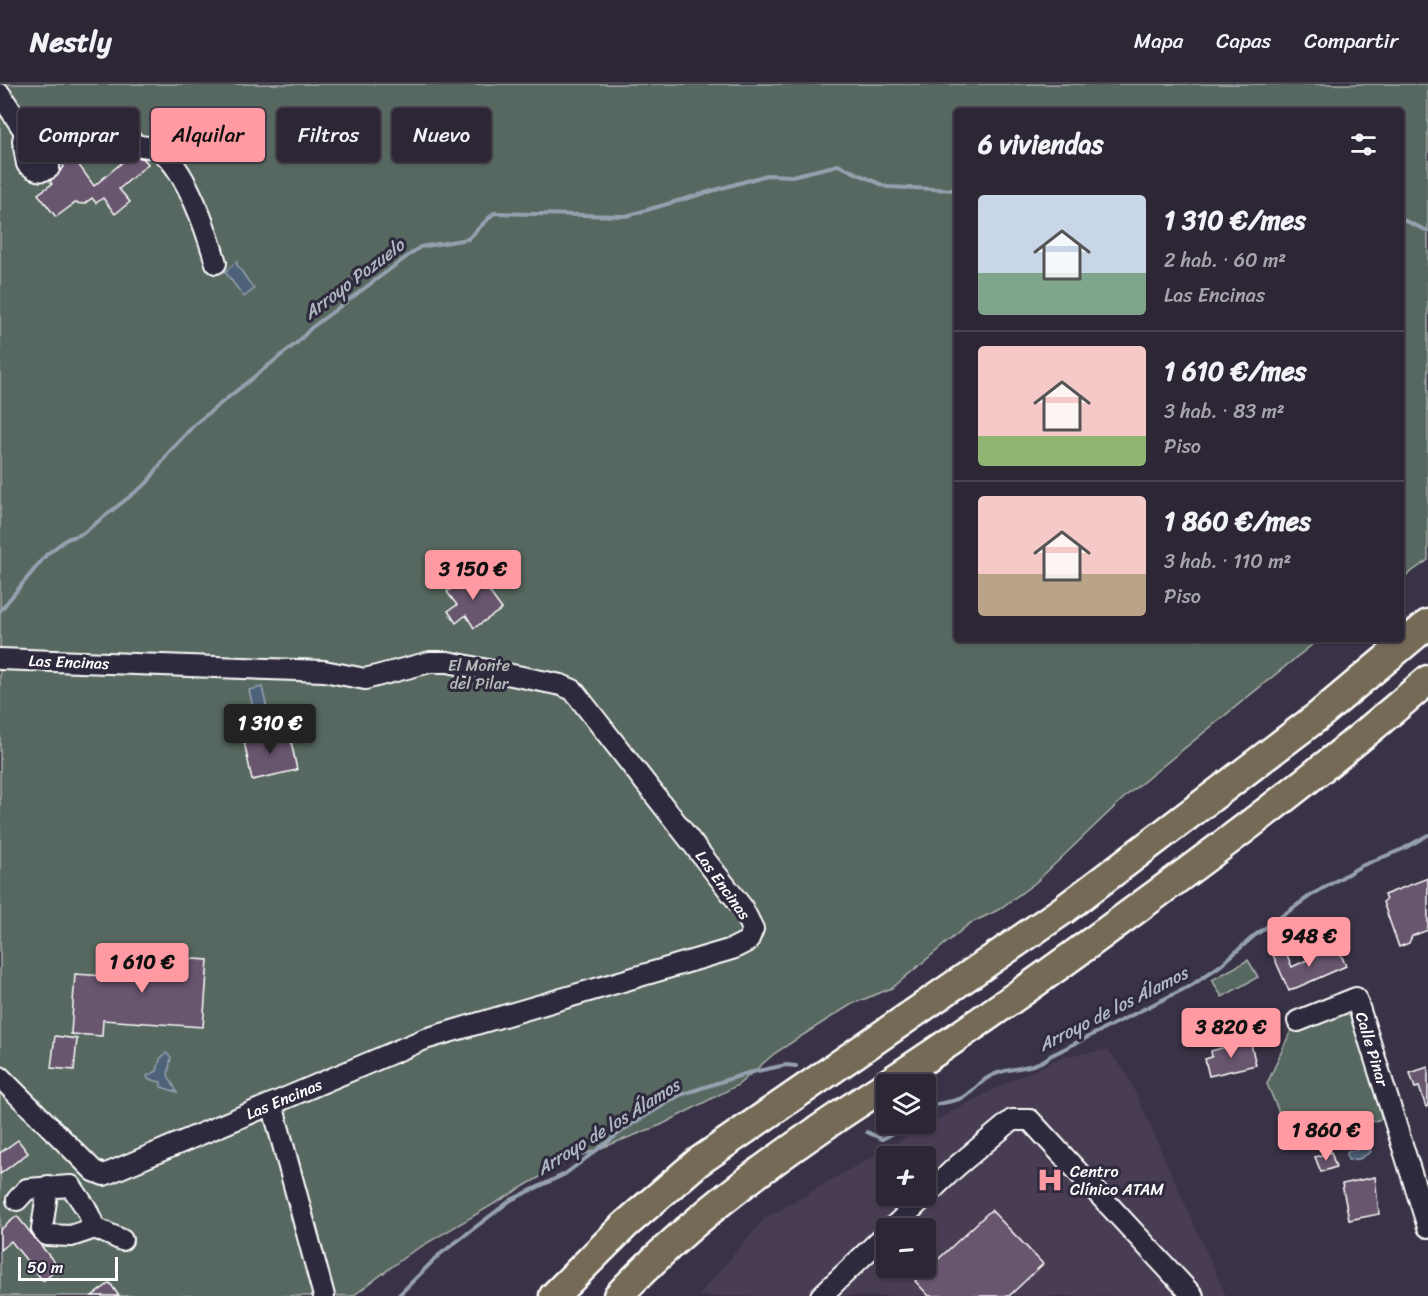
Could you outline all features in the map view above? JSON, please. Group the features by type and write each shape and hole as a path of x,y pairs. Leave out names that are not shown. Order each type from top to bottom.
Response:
{"highway":[{"path":"554,1296 625,1225 698,1162 1062,911 1317,717 1428,624"},
{"path":"903,1074 1225,844 1345,752 1428,680"},
{"path":"618,1296 649,1264 727,1194 876,1092"}],"street":[{"path":"0,94 33,133 72,127 95,129 124,136 139,146 158,149 173,164 186,187 216,263"},
{"name":"Las Encinas","path":"0,659 324,671 365,679 430,662 448,662 561,685 573,690 742,907 751,923 750,938 732,949 425,1039 104,1175 94,1171"},
{"name":"Calle Pinar","path":"1298,1021 1356,998 1428,1227"},
{"path":"0,1077 94,1171 71,1186 27,1189 17,1200"},
{"path":"272,1104 324,1296"},
{"path":"902,1218 957,1166 1012,1120 1030,1120 1193,1296"},
{"path":"48,1186 42,1229 47,1235 71,1236 95,1228"},
{"path":"71,1186 86,1208 95,1228 122,1240"},
{"path":"822,1296 876,1244"}],"shaded area":[{"name":"Centro Clínico ATAM","path":"1108,1050 1127,1074 1226,1296 698,1296 764,1219 876,1154 876,1206 936,1206 936,1146 890,1146 911,1134 936,1134 936,1120 1004,1084 1065,1056"}],"green space":[{"name":"El Monte del Pilar","path":"0,84 1428,84 1428,560 1404,577 1404,108 954,108 954,642 1315,642 1127,795 1035,883 998,910 969,924 892,988 852,1004 828,1019 775,1053 738,1085 661,1125 567,1161 410,1253 353,1296 0,1296"},
{"path":"1248,960 1258,977 1222,997 1212,980"},
{"path":"1349,1008 1388,1117 1293,1145 1267,1084 1292,1028"}],"water":[{"path":"237,261 237,265 254,289 244,297 225,272"},
{"path":"262,687 268,713 255,716 249,690"},
{"path":"166,1053 171,1057 168,1075 177,1092 161,1087 161,1082 148,1079 147,1076 157,1071 160,1059"},
{"path":"1353,1143 1359,1146 1368,1143 1371,1152 1359,1159 1348,1160 1347,1152 1357,1150"}],"building":[{"path":"139,157 148,164 119,189 130,202 115,214 103,198 96,203 92,198 84,204 75,203 56,217 38,194 52,184 50,181 64,167 62,162 81,162 78,164 94,186 123,162 139,162"},
{"path":"475,572 502,609 474,628 466,615 456,623 448,611 457,605 447,592"},
{"path":"289,731 297,770 252,780 244,741"},
{"path":"1428,878 1428,930 1412,936 1409,943 1399,947 1383,902 1386,900 1384,895"},
{"path":"1337,946 1346,966 1289,991 1273,955 1285,950 1292,967"},
{"path":"121,954 208,960 203,1027 103,1020 102,1036 71,1034 75,974 120,977"},
{"path":"55,1036 77,1039 74,1070 51,1068"},
{"path":"1250,1040 1256,1065 1209,1076 1205,1059 1212,1057 1211,1051"},
{"path":"1428,1067 1428,1106 1426,1107 1419,1087 1415,1088 1410,1073"},
{"path":"18,1140 28,1153 0,1174 0,1153"},
{"path":"1331,1152 1336,1167 1321,1172 1315,1157"},
{"path":"1375,1177 1379,1214 1349,1220 1342,1184"},
{"path":"991,1210 1043,1264 1009,1296 929,1296 915,1281 918,1278 936,1278 936,1261"},
{"path":"17,1216 59,1268 43,1281 11,1241 0,1250 0,1230"},
{"path":"110,1283 119,1296 92,1296"}],"waterway":[{"name":"Arroyo Pozuelo","path":"0,611 47,554 67,539 82,534 147,483 170,451 195,424 299,341 311,328 420,247 468,239 494,213 626,216 767,175 792,176 838,165 887,187 954,190"},
{"name":"Arroyo Pozuelo","path":"1404,220 1428,231"},
{"name":"Arroyo de los Álamos","path":"936,1105 964,1097 993,1075 1039,1063 1192,985 1310,896 1361,866 1403,849 1428,835"},
{"name":"Arroyo de los Álamos","path":"398,1296 439,1255 511,1200 565,1174 629,1126 680,1095 748,1073 786,1065 796,1066"},
{"name":"Arroyo de los Álamos","path":"867,1132 882,1139 892,1134"}],"place":[{"name":"Centro Clínico ATAM","path":"1050,1180"}]}
